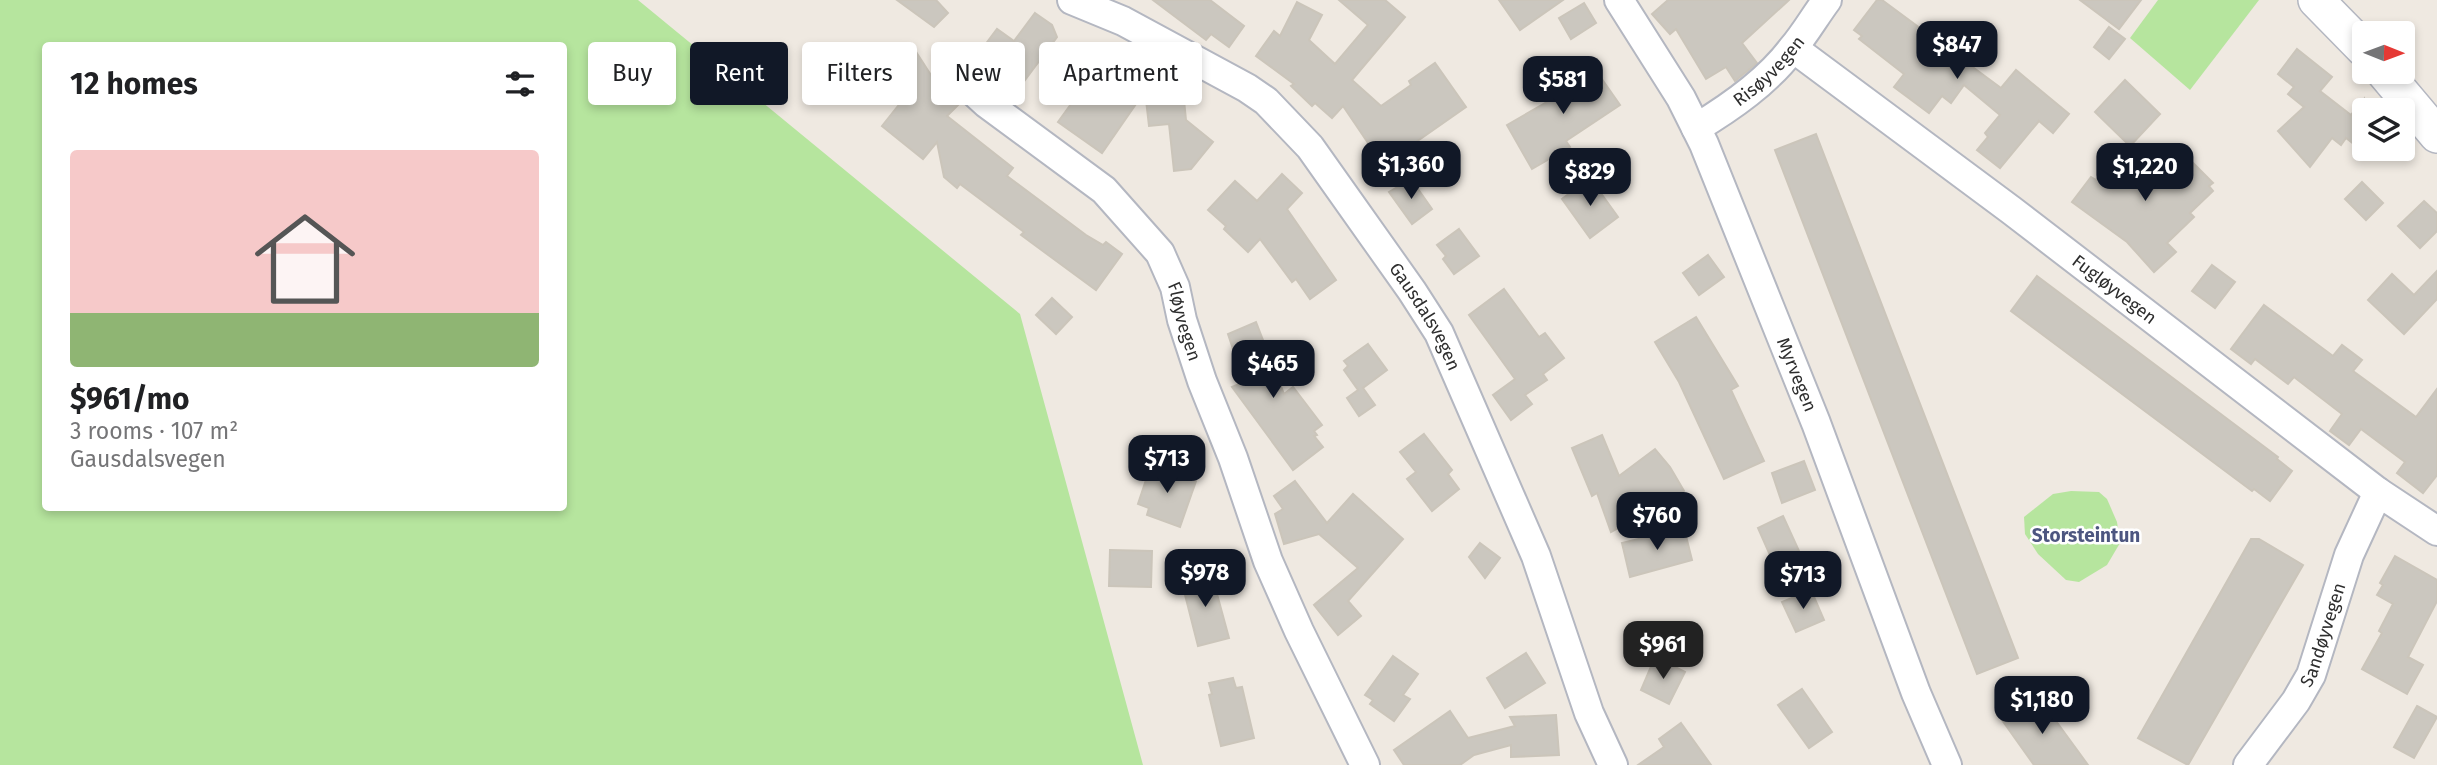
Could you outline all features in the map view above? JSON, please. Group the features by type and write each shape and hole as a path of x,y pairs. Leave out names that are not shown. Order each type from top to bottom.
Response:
{"street":[{"name":"Gausdalsvegen","path":"1072,0 1123,21 1247,88 1292,125 1332,177 1439,332 1536,556 1589,713 1613,765"},
{"name":"Myrvegen","path":"1619,0 1681,98 1696,128 1816,423 1916,693 1947,765"},
{"name":"Risøyvegen","path":"1696,128 1724,111 1762,81 1793,48 1827,0"},
{"path":"2316,0 2352,37"},
{"name":"Fugløyvegen","path":"1793,48 2011,210 2378,492 2437,531"},
{"path":"2394,84 2437,135"},
{"name":"Fløyvegen","path":"989,105 1104,190 1160,253 1175,287 1182,320 1202,381 1233,458 1268,561 1299,631 1366,765"},
{"name":"Sandøyvegen","path":"2248,765 2296,701 2311,675 2349,555 2378,492"}],"green space":[{"path":"0,0 638,0 690,43 690,105 766,105 1020,314 1143,765 0,765"},
{"path":"2158,0 2259,0 2190,90 2130,38"},
{"path":"2071,491 2099,492 2107,499 2117,522 2120,543 2107,565 2079,582 2066,580 2038,554 2025,534 2024,517 2053,494"}],"building":[{"path":"897,0 936,0 948,13 934,27"},
{"path":"1153,0 1210,0 1244,26 1229,47 1211,34 1206,40"},
{"path":"1339,0 1385,0 1405,17 1352,80 1381,106 1411,85 1409,81 1435,63 1466,107 1383,165 1343,106 1332,118 1315,103 1312,106 1291,86 1294,84 1256,56 1274,31 1280,36 1297,2 1322,15 1309,40 1335,64 1368,25"},
{"path":"1499,0 1563,0 1520,30"},
{"path":"1668,0 1789,0 1742,43 1757,63 1735,81 1726,67 1706,79 1676,29 1670,34 1652,14"},
{"path":"1877,0 1882,0 2001,88 2016,70 2069,114 2053,133 2039,121 2000,168 1977,150 1988,137 1985,133 2000,115 1964,85 1951,103 1942,96 1929,113 1894,87 1904,74 1859,39 1862,36 1854,30"},
{"path":"2080,0 2141,0 2119,29"},
{"path":"1584,3 1596,23 1571,39 1559,18"},
{"path":"1035,13 1052,25 1057,37 1053,42 1039,42 1039,61 1025,80 1025,42 987,42 997,29 1014,41"},
{"path":"2109,27 2125,39 2109,59 2094,47"},
{"path":"2297,49 2332,77 2320,91 2352,114 2352,143 2346,138 2341,145 2332,138 2310,167 2278,131 2304,107 2288,94 2294,87 2278,74"},
{"path":"917,53 931,75 931,105 958,105 947,116 1013,168 1007,176 1086,235 1103,245 1106,242 1122,254 1096,290 1021,235 1024,232 960,184 957,188 944,177 937,142 923,159 882,126 899,105 917,105"},
{"path":"1590,62 1620,105 1566,141 1570,147 1532,169 1507,125 1566,91 1561,82"},
{"path":"2125,80 2160,114 2130,146 2095,112"},
{"path":"1070,105 1135,105 1102,153 1058,122"},
{"path":"1147,105 1184,105 1186,120 1213,142 1191,169 1174,171 1169,124 1149,126"},
{"path":"1816,134 2018,658 1977,674 1775,150"},
{"path":"2130,147 2162,179 2186,156 2213,183 2209,186 2213,191 2190,213 2194,217 2167,243 2176,252 2154,272 2127,242 2072,202 2091,177 2096,180"},
{"path":"1282,174 1302,193 1287,209 1336,280 1310,299 1296,279 1292,282 1260,239 1248,252 1208,210 1235,181 1257,201"},
{"path":"1590,178 1618,217 1590,238 1562,199"},
{"path":"1411,179 1432,209 1412,224 1389,192"},
{"path":"2362,182 2383,203 2366,220 2345,199"},
{"path":"2424,201 2437,213 2437,231 2420,248 2398,226"},
{"path":"1459,229 1479,256 1454,274 1443,259 1446,256 1437,245"},
{"path":"1708,255 1724,277 1699,295 1683,273"},
{"path":"2212,265 2235,282 2215,308 2192,291"},
{"path":"2437,271 2437,299 2404,334 2368,300 2392,274 2414,295"},
{"path":"2037,276 2278,457 2277,459 2292,471 2270,501 2254,489 2252,491 2011,311"},
{"path":"1504,289 1539,337 1545,333 1564,358 1543,374 1547,380 1525,395 1532,404 1511,420 1493,395 1515,379 1469,315"},
{"path":"1052,298 1072,317 1056,334 1036,315"},
{"path":"2264,305 2333,356 2342,345 2362,360 2353,371 2416,417 2437,389 2437,475 2423,493 2397,473 2405,462 2361,429 2349,445 2330,431 2342,414 2294,377 2288,384 2255,359 2251,364 2231,349"},
{"path":"1696,317 1738,386 1731,390 1764,461 1724,479 1679,382 1655,342"},
{"path":"1256,322 1284,394 1293,387 1322,425 1314,431 1317,435 1314,436 1323,447 1293,470 1232,387 1244,382 1228,334"},
{"path":"1368,344 1387,370 1363,388 1375,405 1359,416 1347,398 1358,390 1344,370 1348,366 1344,361"},
{"path":"1424,434 1452,470 1448,474 1459,489 1432,511 1407,479 1416,472 1400,452"},
{"path":"1602,435 1619,476 1655,449 1670,467 1684,491 1611,532 1597,493 1592,496 1572,448"},
{"path":"1804,461 1815,490 1782,503 1772,473"},
{"path":"1151,465 1196,481 1180,527 1147,515 1149,508 1138,504"},
{"path":"1295,481 1327,523 1353,494 1403,539 1348,601 1361,616 1338,635 1314,605 1358,568 1319,534 1284,544 1275,514 1283,509 1274,496"},
{"path":"1783,516 1799,551 1773,562 1758,528"},
{"path":"1684,528 1692,560 1630,577 1622,543"},
{"path":"2251,539 2259,539 2303,565 2188,765 2138,738"},
{"path":"1480,543 1500,558 1485,578 1469,557"},
{"path":"1110,550 1152,551 1151,587 1109,586"},
{"path":"2395,556 2437,580 2437,601 2408,657 2423,665 2407,694 2362,669 2382,633 2379,631 2393,604 2377,595 2383,585 2380,583"},
{"path":"1211,572 1229,638 1198,646 1181,579"},
{"path":"1811,590 1824,620 1796,632 1782,602"},
{"path":"1526,653 1545,683 1505,708 1487,678"},
{"path":"1393,656 1418,674 1403,695 1410,699 1394,721 1370,704 1373,700 1365,695"},
{"path":"1655,657 1685,672 1669,704 1641,690"},
{"path":"1233,678 1236,688 1242,687 1254,738 1221,746 1209,695 1212,694 1209,683"},
{"path":"1802,689 1832,732 1809,748 1778,705"},
{"path":"2037,695 2088,765 2034,765 2002,720"},
{"path":"2417,706 2437,717 2414,758 2394,747"},
{"path":"1450,711 1468,738 1515,726 1510,717 1556,715 1559,755 1511,757 1511,745 1474,755 1460,765 1404,765 1394,750"},
{"path":"1681,723 1711,765 1638,765 1664,747 1659,739"}],"district":[{"name":"Storsteintun","path":"2086,535"}]}
